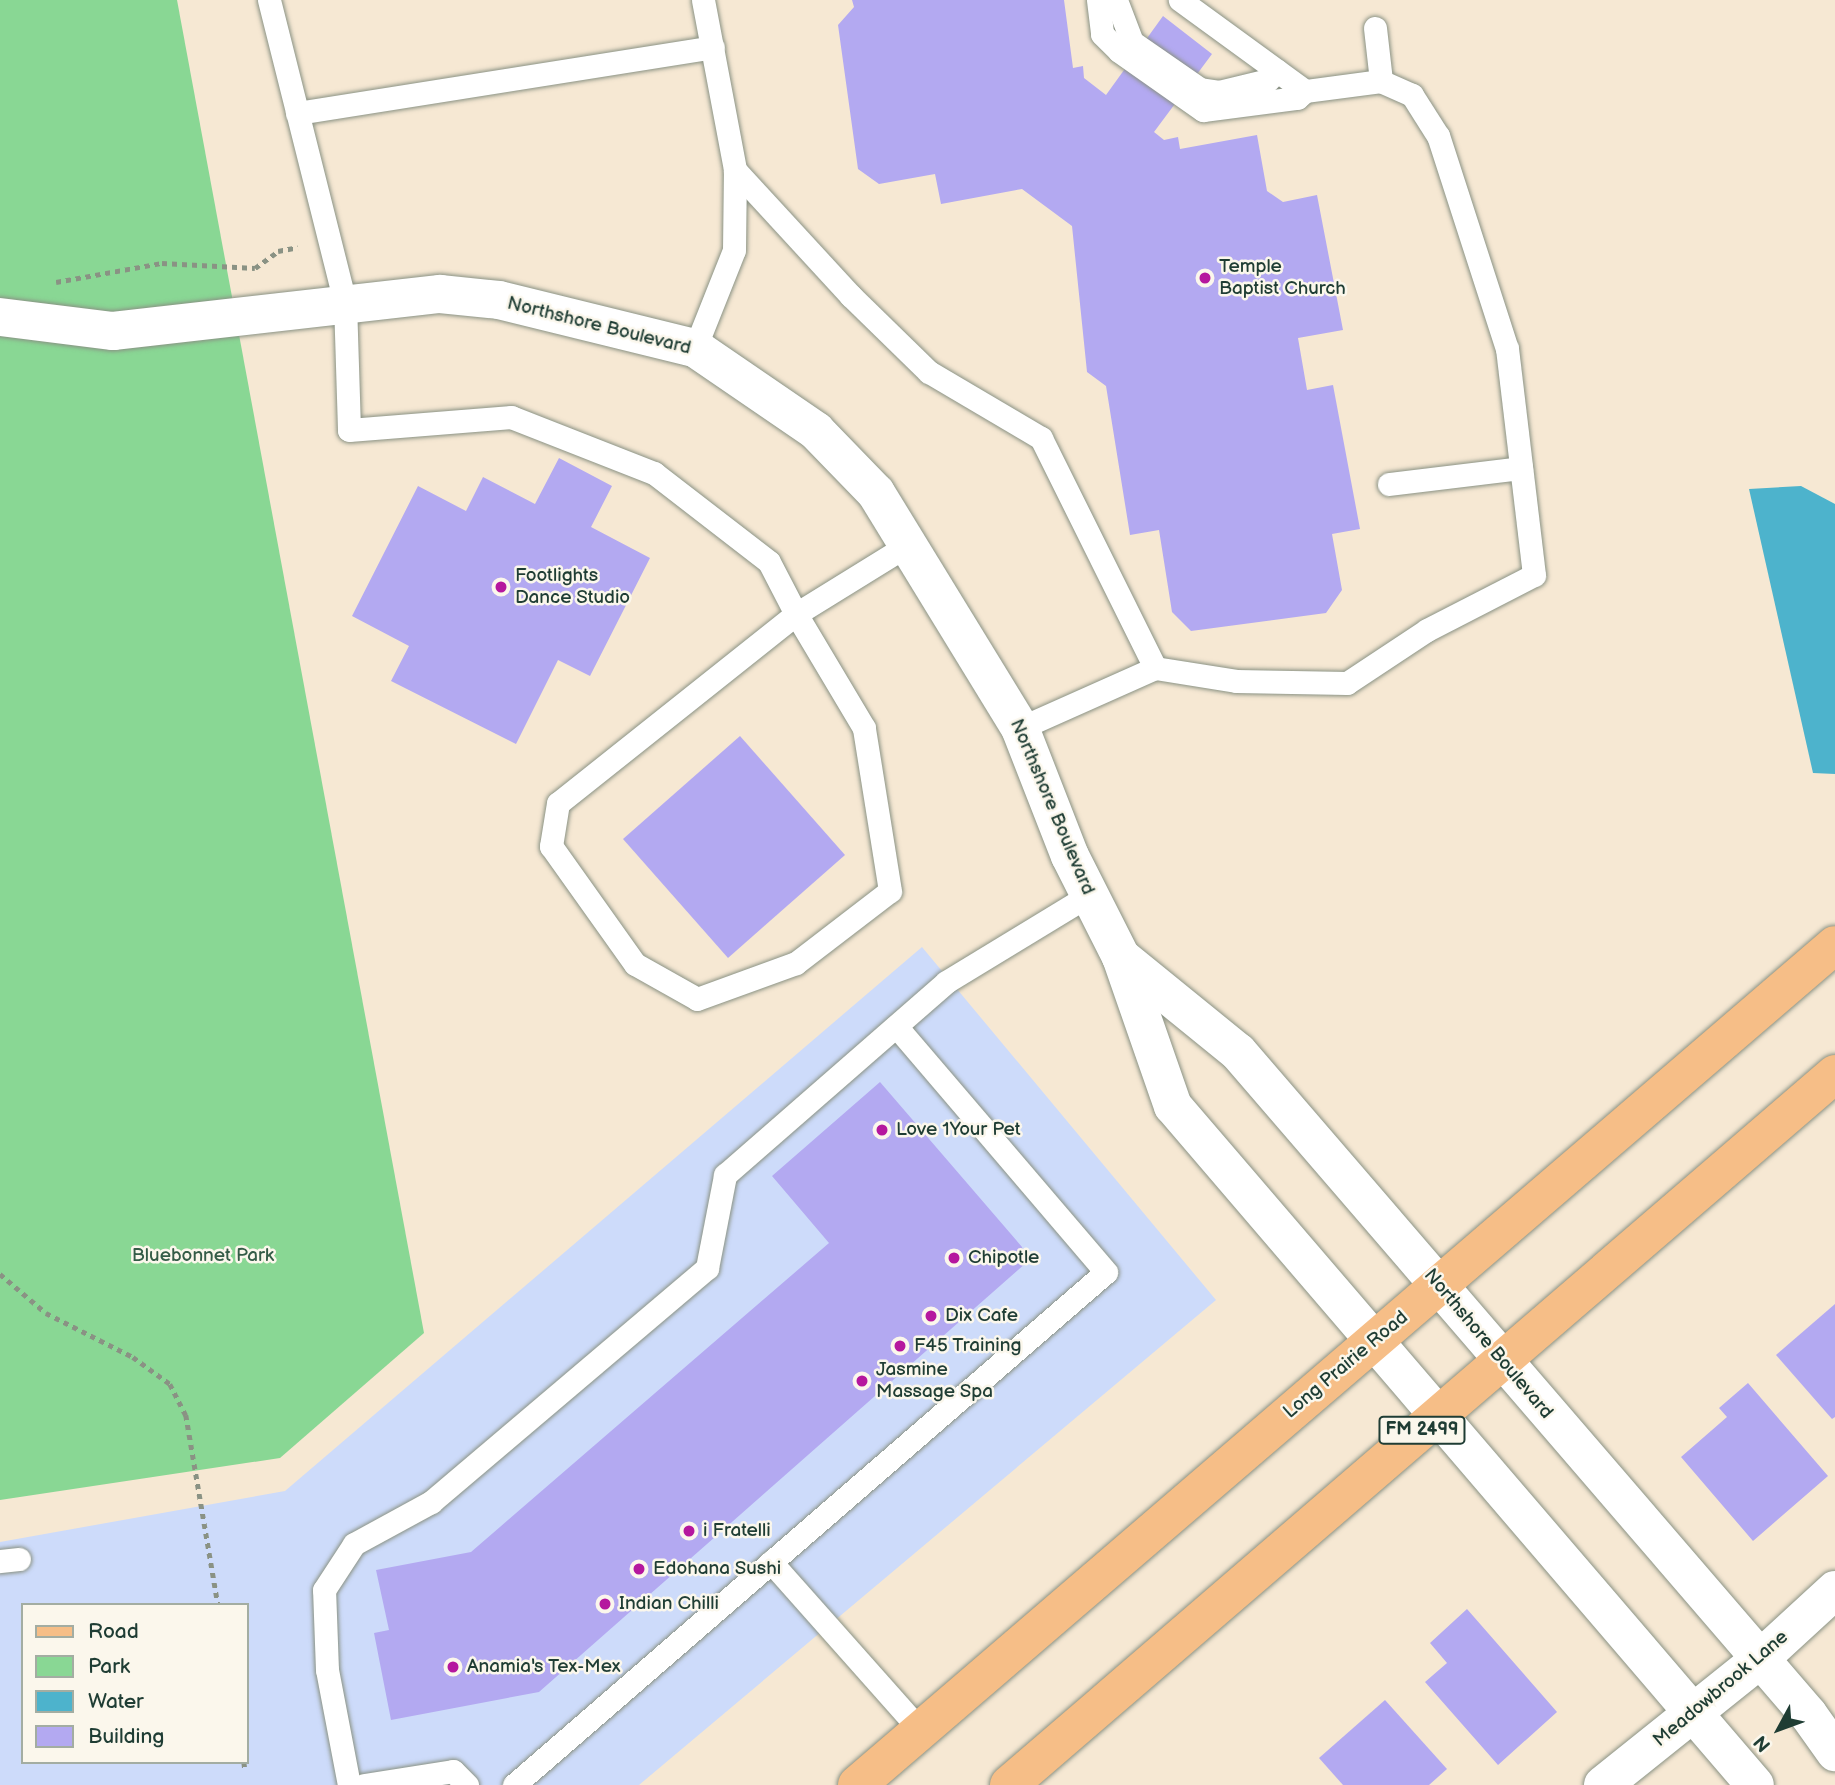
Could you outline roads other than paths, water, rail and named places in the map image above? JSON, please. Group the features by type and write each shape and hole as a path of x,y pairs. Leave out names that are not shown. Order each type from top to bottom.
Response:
{"main road":[{"name":"Long Prairie Road","path":"857,1785 1835,945"},
{"name":"FM 2499","path":"1009,1785 1835,1074"}],"street":[{"name":"Northshore Boulevard","path":"0,317 113,331 345,302 440,294 499,300 695,348 816,431 876,493 911,543 1020,727 1089,895 1121,957 1173,1106 1755,1785"},
{"name":"Northshore Boulevard","path":"1121,957 1238,1052 1440,1285 1501,1362 1760,1659 1835,1752"},
{"name":"Meadowbrook Lane","path":"1603,1785 1760,1659 1835,1590"}],"lane":[{"path":"270,0 345,302 349,430 511,417 654,473 769,562 796,614 864,728 890,891 796,963 697,999 635,964 551,846 558,803 796,614 911,543"},
{"path":"695,348 734,250 735,170 703,0"},
{"path":"1020,727 1155,668 1236,681 1347,683 1427,630 1534,575 1507,349 1438,136 1412,95 1381,81 1305,91 1297,98 1203,110 1119,51 1102,34 1098,0"},
{"path":"1116,0 1132,42 1200,89 1219,92 1268,80 1277,71"},
{"path":"1180,0 1305,91"},
{"path":"1375,27 1381,81"},
{"path":"297,113 713,47"},
{"path":"735,170 850,296 929,372 1041,438 1155,668"},
{"path":"1389,484 1521,468"},
{"path":"349,1785 329,1683 324,1590 354,1544 431,1502 707,1268 725,1175 946,982 1089,895"},
{"path":"514,1785 1106,1272 896,1026"},
{"path":"772,1562 920,1730"},
{"path":"364,1785 453,1771 467,1785"}],"water":[{"path":"1801,486 1835,504 1835,774 1813,773 1749,489"}],"place":[{"name":"Temple Baptist Church","path":"1205,278"},
{"name":"Footlights Dance Studio","path":"501,587"},
{"name":"Love 1Your Pet","path":"882,1130"},
{"name":"Chipotle","path":"954,1258"},
{"name":"Dix Cafe","path":"931,1316"},
{"name":"F45 Training","path":"900,1346"},
{"name":"Jasmine Massage Spa","path":"862,1381"},
{"name":"i Fratelli","path":"689,1531"},
{"name":"Edohana Sushi","path":"639,1569"},
{"name":"Indian Chilli","path":"605,1604"},
{"name":"Anamia's Tex-Mex","path":"453,1667"}],"park label":[{"name":"Bluebonnet Park","path":"203,1256"}]}
